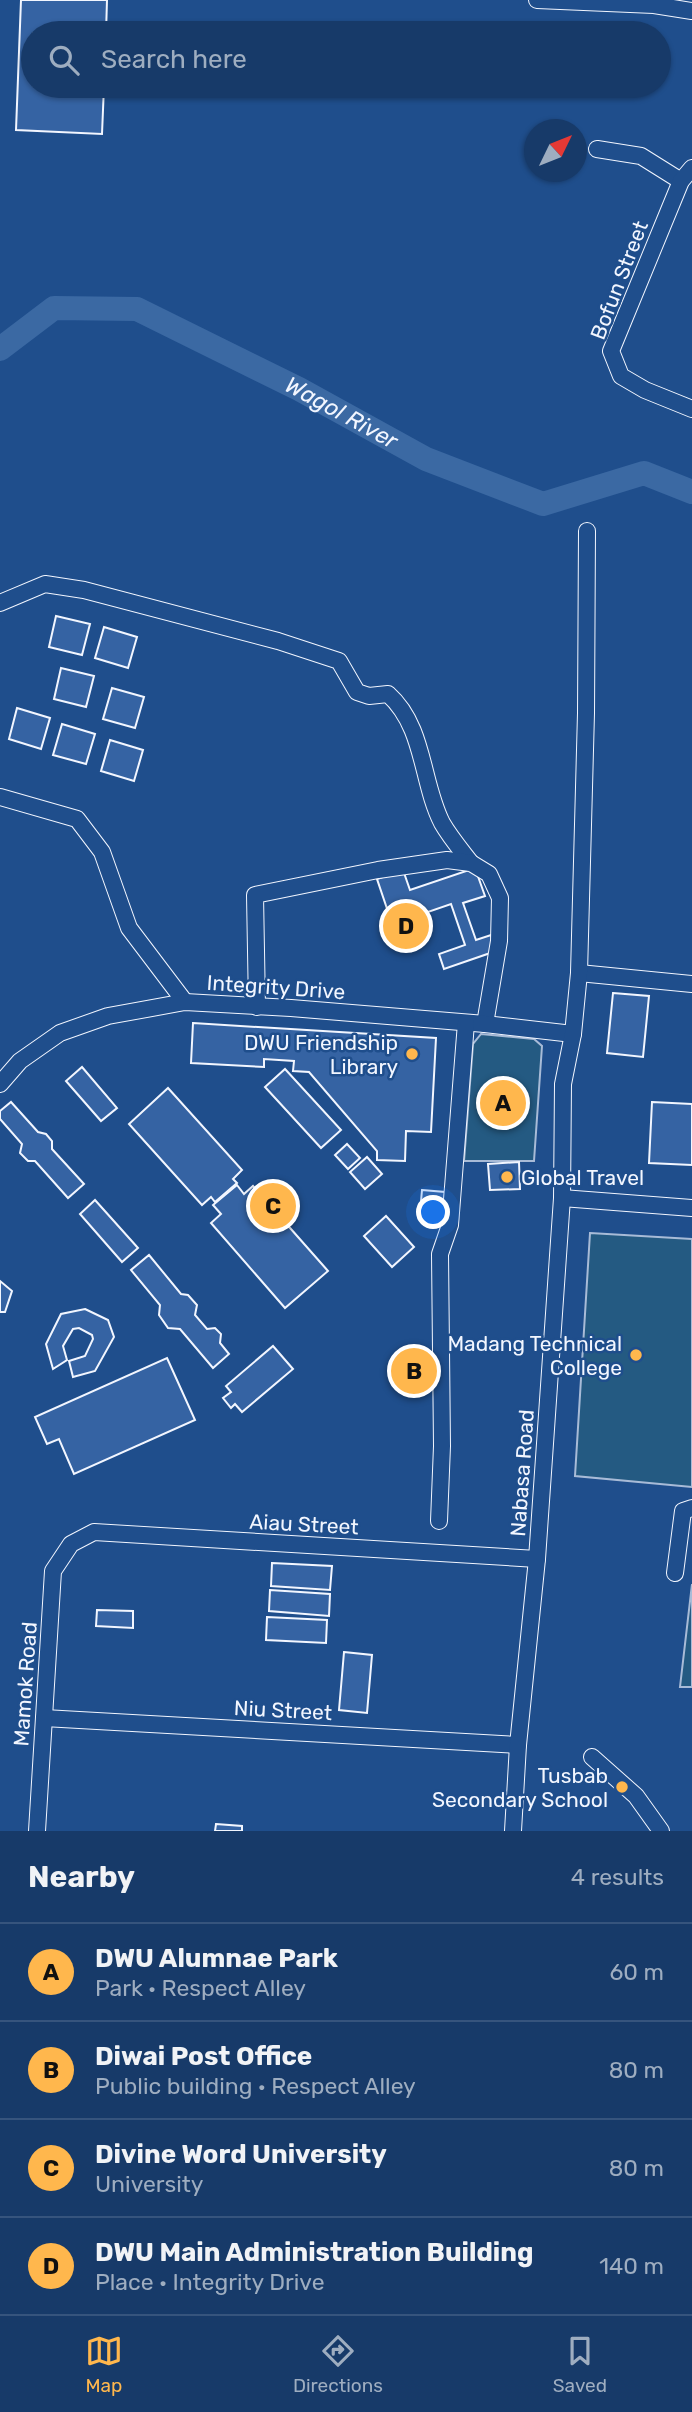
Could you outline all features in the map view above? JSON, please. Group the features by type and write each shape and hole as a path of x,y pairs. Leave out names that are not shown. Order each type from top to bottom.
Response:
{"street":[{"path":"537,0 654,5 692,11"},
{"path":"597,149 641,156 681,181"},
{"name":"Bofun Street","path":"692,168 681,181 611,351 621,376 645,390 692,410"},
{"name":"Nabasa Road","path":"513,1831 518,1745 537,1559 562,1198 563,1084 573,1034 579,973 586,713 587,531"},
{"path":"0,603 45,584 84,590 278,641 339,661 357,692 369,696 388,694 397,702 420,748 430,790 442,823 471,863 489,874 500,898 499,941 485,1024"},
{"path":"0,797 77,819 102,852 129,928 185,1002"},
{"path":"257,1007 255,895 378,870 447,860 471,863"},
{"path":"579,973 692,984"},
{"name":"Integrity Drive","path":"0,1084 20,1061 60,1033 108,1016 185,1002 291,1008 573,1034"},
{"path":"439,1521 442,1446 440,1254 450,1225 466,1023"},
{"path":"562,1198 692,1208"},
{"path":"675,1573 684,1511 692,1508"},
{"name":"Aiau Street","path":"71,1544 94,1532 537,1559"},
{"name":"Mamok Road","path":"37,1831 53,1571 71,1544"},
{"name":"Niu Street","path":"44,1718 518,1745"},
{"path":"592,1758 636,1796 662,1831"}],"shaded area":[{"path":"481,1034 534,1039 542,1046 534,1161 464,1161 473,1044"},
{"name":"Madang Technical College","path":"590,1233 692,1239 692,1487 575,1476"},
{"path":"692,1584 692,1687 680,1687"}],"building":[{"path":"21,0 107,0 106,21 21,21 21,98 104,98 102,134 16,130"},
{"path":"56,616 90,624 82,655 49,647"},
{"path":"104,627 137,637 128,668 95,658"},
{"path":"61,668 94,676 86,707 54,699"},
{"path":"112,688 144,697 135,728 103,719"},
{"path":"17,708 50,718 41,749 9,739"},
{"path":"62,724 95,734 86,764 53,755"},
{"path":"110,740 143,750 134,781 101,771"},
{"path":"475,868 485,896 463,903 476,940 491,935 496,951 444,969 439,954 465,945 451,904 416,916 424,939 400,947 377,879 403,870 410,890"},
{"path":"613,993 649,996 643,1057 607,1053"},
{"path":"193,1023 436,1038 431,1132 406,1131 405,1161 377,1160 377,1151 309,1072 293,1071 294,1061 264,1059 264,1067 191,1063"},
{"path":"82,1067 117,1108 101,1121 66,1081"},
{"path":"285,1069 341,1130 321,1148 265,1087"},
{"path":"168,1088 242,1170 233,1179 237,1183 215,1202 211,1197 202,1205 129,1124"},
{"path":"11,1102 38,1132 46,1134 52,1141 52,1149 84,1184 68,1198 35,1161 28,1161 20,1153 22,1144 0,1119 0,1111"},
{"path":"652,1102 692,1104 692,1165 649,1163"},
{"path":"347,1144 360,1158 348,1169 335,1155"},
{"path":"367,1157 382,1174 365,1189 350,1172"},
{"path":"519,1162 520,1189 490,1190 488,1164"},
{"path":"237,1185 244,1194 253,1186 328,1271 285,1308 211,1223 221,1214 213,1205"},
{"path":"422,1190 445,1192 443,1215 420,1213"},
{"path":"95,1200 138,1248 122,1262 80,1214"},
{"path":"386,1216 414,1247 392,1267 364,1236"},
{"path":"149,1255 181,1294 188,1295 197,1305 195,1315 207,1329 215,1328 221,1334 220,1343 229,1354 213,1368 180,1329 168,1328 159,1315 160,1305 131,1270"},
{"path":"0,1281 12,1291 5,1312 0,1312"},
{"path":"85,1309 108,1320 114,1337 95,1371 73,1377 69,1361 85,1356 93,1339 92,1335 79,1328 73,1329 63,1346 67,1360 53,1369 46,1344 61,1314"},
{"path":"273,1346 293,1369 242,1412 235,1404 231,1408 223,1398 231,1392 226,1386"},
{"path":"167,1358 195,1420 74,1474 59,1439 47,1444 35,1417"},
{"path":"272,1563 332,1566 330,1590 271,1586"},
{"path":"270,1590 330,1594 329,1616 269,1611"},
{"path":"97,1610 133,1611 133,1628 96,1626"},
{"path":"267,1617 327,1620 326,1643 266,1640"},
{"path":"344,1652 372,1655 367,1713 339,1710"},
{"path":"216,1824 242,1826 242,1831 215,1831"}],"waterway":[{"name":"Wagol River","path":"0,349 54,308 137,309 299,389 426,459 543,504 644,473 692,492"}],"place":[{"name":"DWU Main Administration Building","path":"406,926"},
{"name":"DWU Friendship Library","path":"412,1054"},
{"name":"DWU Alumnae Park","path":"503,1103"},
{"name":"Global Travel","path":"507,1177"},
{"name":"Divine Word University","path":"273,1206"},
{"name":"Madang Technical College","path":"636,1355"},
{"name":"Diwai Post Office","path":"414,1371"},
{"name":"Tusbab Secondary School","path":"622,1787"}]}
